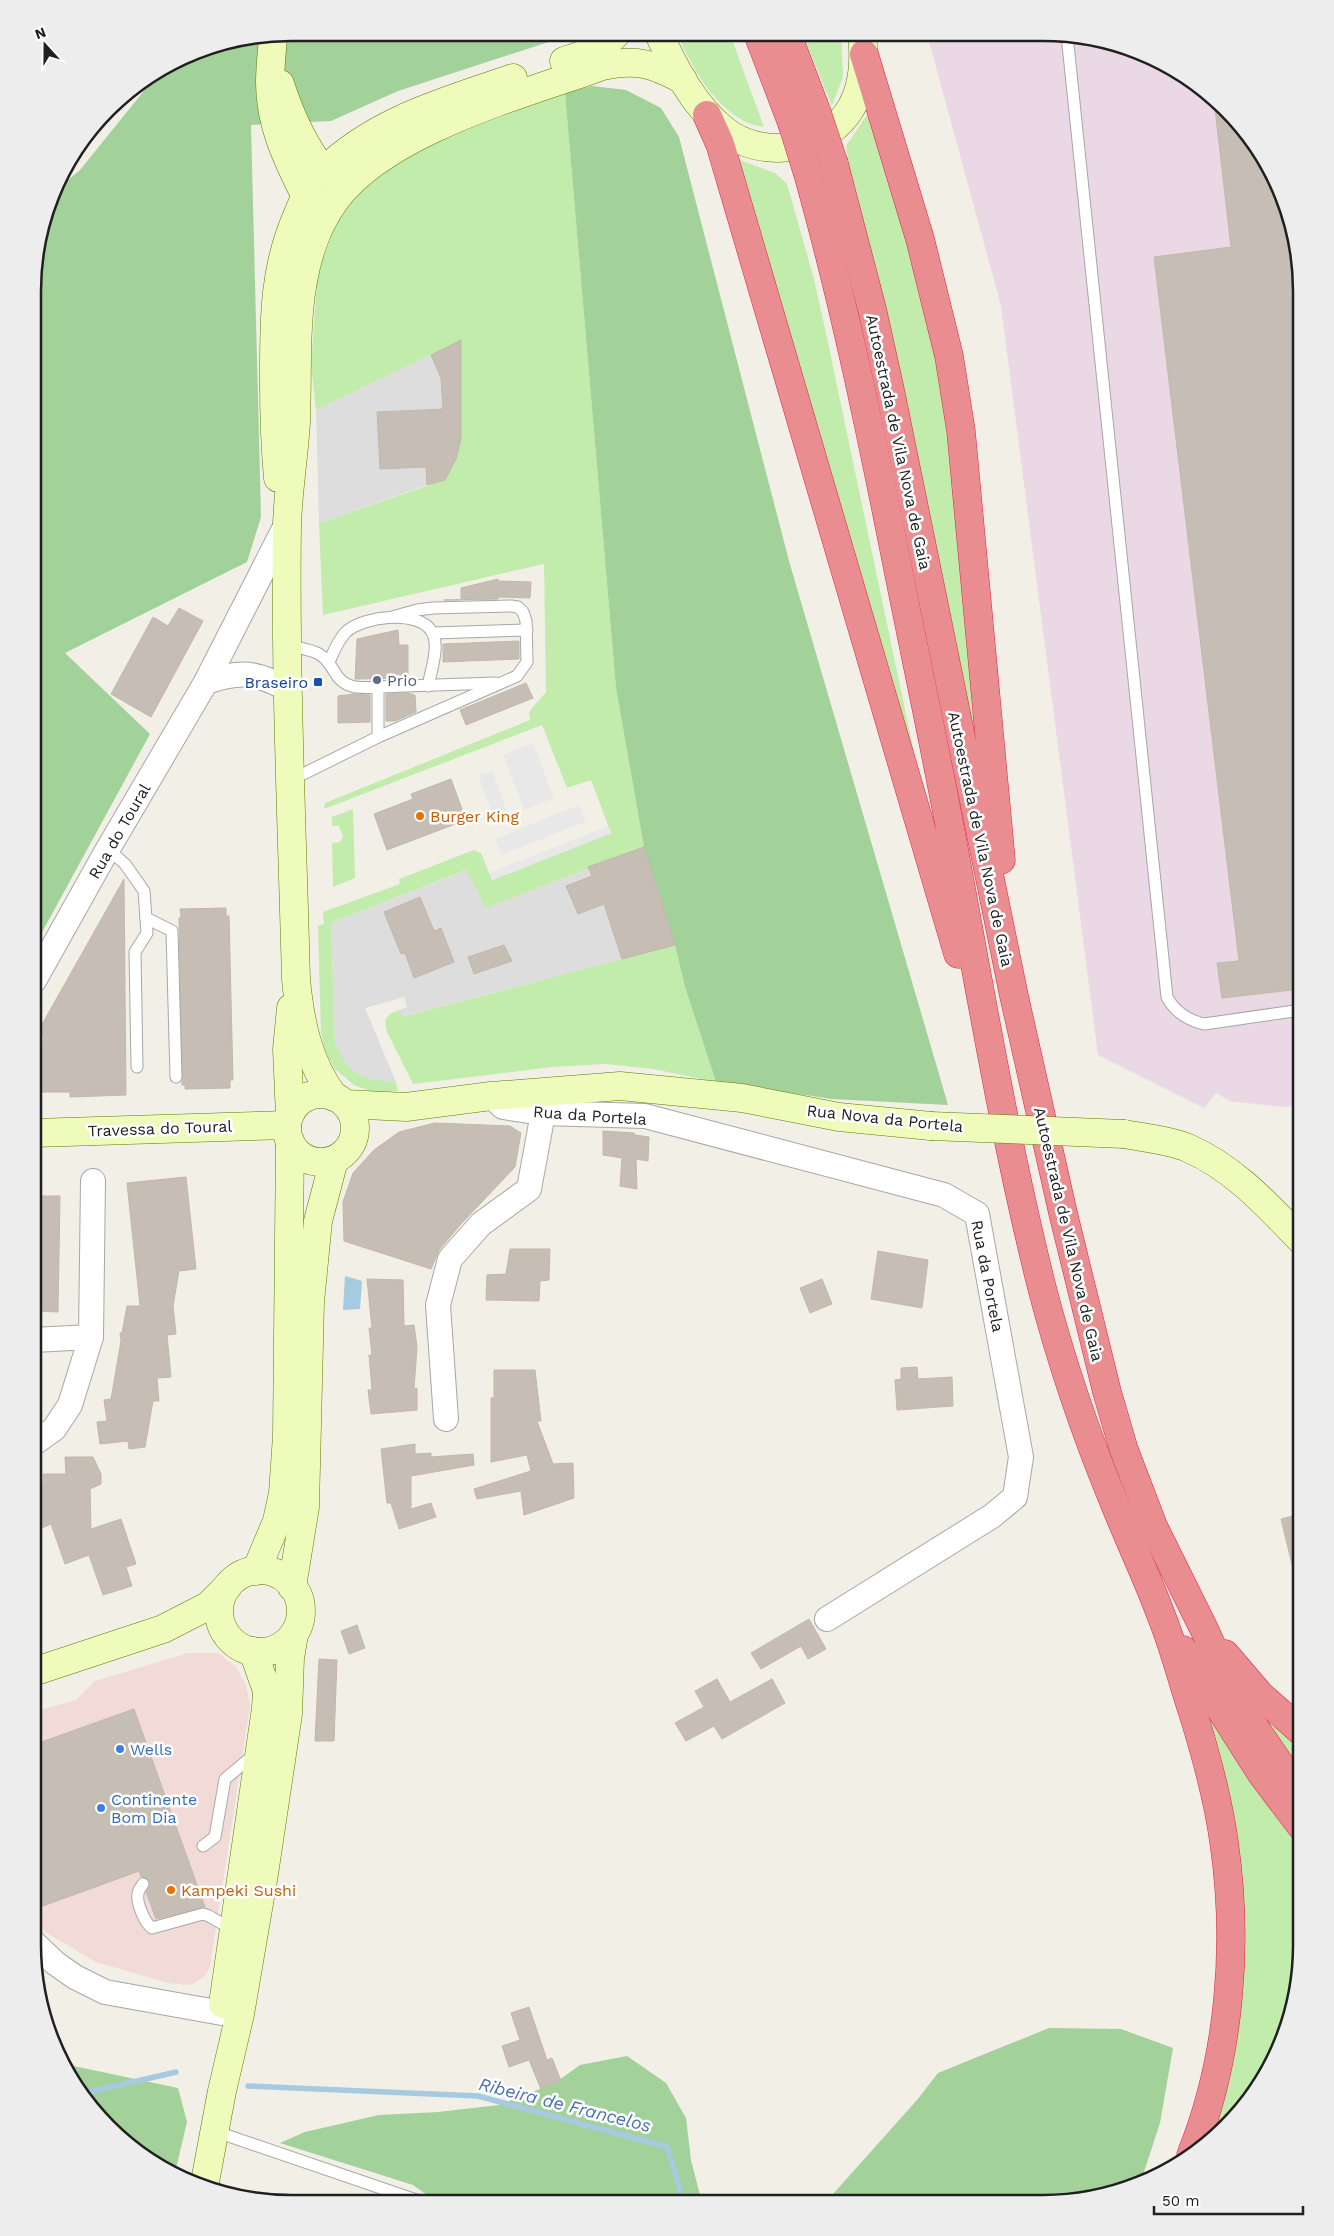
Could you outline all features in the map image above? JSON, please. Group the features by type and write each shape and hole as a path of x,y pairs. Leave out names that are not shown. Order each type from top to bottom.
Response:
{"highway":[{"name":"Autoestrada de Vila Nova de Gaia","path":"761,41 792,123 808,174 836,282 867,416 949,824 999,1094 1026,1219 1058,1348 1074,1398 1112,1498 1163,1619"},
{"name":"Autoestrada de Vila Nova de Gaia","path":"790,41 817,112 834,164 872,309 1014,996 1093,1338 1124,1450 1153,1526 1206,1634"},
{"path":"863,44 932,284 954,384 961,431 1014,996"},
{"path":"707,114 720,144 999,1094"},
{"path":"1163,1619 1261,1773 1293,1815"},
{"path":"1163,1619 1202,1744 1215,1794 1224,1840 1230,1894 1231,1950 1225,2018 1215,2076 1196,2142"},
{"path":"1206,1634 1260,1695 1293,1724"},
{"path":"1206,1634 1228,1685 1293,1783"}],"main road":[{"path":"287,523 279,483 275,447 274,322 277,283 283,254 320,187 369,137 408,115 590,52 609,41"},
{"path":"663,41 683,80 707,114 726,132 748,144 771,149 794,146 816,139 834,128 848,114 862,74 863,44"},
{"path":"272,42 270,82 274,123 282,149 320,187 323,221 305,272 299,310 296,363 296,422 287,523 296,979 304,1033 313,1061 323,1082 355,1122 355,1132 344,1150 318,1221 310,1302 305,1507 292,1586"},
{"path":"320,187 359,174 384,155 450,122 602,66 621,62 642,63 662,68 683,80"},
{"path":"256,1571 277,1521 283,1493 287,1436 289,1127 287,1049 296,979"},
{"name":"Rua Nova da Portela","path":"340,1101 406,1107 491,1096 620,1086 742,1098 839,1117 932,1126 1124,1134 1187,1148 1226,1169 1256,1194 1293,1232"},
{"path":"340,1101 324,1094 308,1097 295,1106 289,1127 295,1150 303,1157 313,1161 324,1162 344,1150"},
{"name":"Rua Nova da Portela","path":"344,1150 406,1107"},
{"name":"Travessa do Toural","path":"41,1135 149,1128 289,1127"},
{"path":"41,1669 163,1628 208,1606 228,1586 245,1573 256,1571 276,1574 292,1586 298,1597 301,1610 290,1658 288,1714 266,1856 240,2014 222,2091 205,2179"},
{"path":"228,1586 221,1597 220,1623 227,1635 242,1648 253,1652 276,1649 286,1643 294,1634"},
{"path":"163,1628 227,1635"},
{"path":"222,2091 222,2013 266,1708 267,1691 253,1652"}],"street":[{"name":"Rua do Toural","path":"41,969 108,849 206,682 287,523"},
{"path":"206,682 221,677 251,674 267,678 289,690"},
{"name":"Rua da Portela","path":"491,1096 503,1107 543,1113 645,1116 944,1195 977,1214 1021,1457 1015,1497 992,1516 826,1619"},
{"path":"446,1419 438,1305 450,1259 481,1224 529,1190 543,1113"},
{"path":"41,1438 54,1429 70,1405 91,1337 93,1181"},
{"path":"41,1340 91,1337"},
{"path":"41,1951 75,1977 105,1992 222,2013"}],"lane":[{"path":"1069,43 1167,997 1172,1008 1190,1021 1204,1024 1293,1011"},
{"path":"291,780 378,737 517,676 527,662 527,630 523,612 518,607 433,608 417,610 392,617 362,622 348,630 339,639 329,662"},
{"path":"392,617 414,619 425,624 433,633 435,648 428,686"},
{"path":"433,633 527,630"},
{"path":"288,646 318,654 329,662 337,678 344,684 356,688 502,683"},
{"path":"378,687 378,737"},
{"path":"108,849 125,864 144,891 148,933 135,952 137,1067"},
{"path":"146,918 172,931 176,1077"},
{"path":"203,1846 215,1838 225,1779 260,1750"},
{"path":"143,1884 138,1892 138,1899 148,1925 152,1928 197,1914 203,1914 234,1931"},
{"path":"214,2131 401,2195"}],"shaded area":[{"path":"929,41 1042,41 1075,43 1107,50 1138,60 1182,83 1207,103 1231,127 1251,152 1274,196 1288,243 1293,292 1293,1106 1282,1107 1230,1101 1216,1093 1204,1108 1098,1055 1001,306"},
{"path":"461,340 461,439 456,459 445,480 319,523 316,410"},
{"path":"533,743 554,798 524,810 503,755"},
{"path":"492,770 507,812 494,817 478,775"},
{"path":"579,805 585,822 501,855 495,839"},
{"path":"608,826 612,833 492,880 489,873"},
{"path":"644,847 675,945 401,1017 399,1010 407,1007 404,997 365,1008 396,1082 372,1081 358,1076 342,1060 335,1043 331,923 467,870 486,908"},
{"path":"188,1653 218,1653 236,1667 246,1685 250,1706 210,1966 206,1975 191,1985 168,1983 96,1962 41,1930 41,1710 76,1700 95,1681"}],"green space":[{"path":"292,41 551,41 398,91 331,121 251,125 261,517 247,562 65,653 150,734 41,934 41,292 43,259 50,227 67,181 80,170 147,87 196,60 227,50 259,43"},
{"path":"680,41 733,41 764,127 744,121 720,103 703,82"},
{"path":"806,41 841,41 843,77 832,106"},
{"path":"592,86 626,90 661,108 679,137 789,561 948,1105 832,1099 716,1082 685,987 675,945 644,847 616,688 565,93"},
{"path":"565,93 616,688 644,847 486,908 466,870 331,923 335,1043 346,1063 358,1074 374,1080 396,1082 398,1091 373,1092 354,1085 335,1069 326,1053 321,1033 318,926 324,924 323,912 400,884 399,879 474,850 481,853 492,880 611,833 591,780 567,788 542,725 324,809 325,803 530,720 529,712 546,692 544,564 323,615 319,523 444,480 456,459 461,439 461,340 316,410 311,364 318,271 338,219 376,174 435,141"},
{"path":"867,115 871,115 921,282 945,414 990,813 919,468 844,160 848,157 846,146"},
{"path":"729,156 775,173 787,184 814,279 928,819"},
{"path":"353,809 355,878 333,887 332,843 340,842 343,837 339,826 332,826 332,817"},
{"path":"675,945 685,987 716,1082 653,1069 606,1064 552,1067 413,1084 387,1032 385,1020 390,1014 399,1010 402,1017"},
{"path":"1202,1703 1293,1835 1293,1944 1291,1977 1284,2009 1274,2040 1251,2084 1231,2109 1207,2133 1229,2047"},
{"path":"1260,1710 1293,1737 1293,1762"},
{"path":"1049,2028 1121,2029 1173,2048 1160,2123 1143,2173 1138,2176 1091,2190 1059,2194 832,2195 917,2100 938,2073"},
{"path":"627,2056 666,2083 686,2118 691,2160 700,2195 427,2195 413,2185 280,2143 305,2132 379,2115 438,2112 499,2105 555,2083 580,2065"},
{"path":"73,2066 178,2088 187,2122 177,2167 152,2153 127,2133 93,2097"}],"water":[{"path":"345,1276 362,1281 360,1309 343,1310"}],"building":[{"path":"1215,111 1251,152 1274,196 1288,243 1293,292 1293,990 1222,998 1217,963 1239,961 1154,257 1231,247"},
{"path":"461,340 461,439 456,459 445,480 427,485 426,467 380,469 377,412 443,409 441,378 431,355"},
{"path":"498,579 498,581 531,582 530,598 498,597 498,599 461,600 461,588"},
{"path":"179,608 203,621 151,717 111,694 153,617 168,626"},
{"path":"398,630 399,645 408,645 408,678 355,679 357,639"},
{"path":"519,641 519,659 443,662 443,644"},
{"path":"526,683 533,698 466,725 460,710"},
{"path":"408,693 415,695 416,712 395,721 386,721 386,694"},
{"path":"370,695 370,722 338,723 338,696"},
{"path":"451,779 466,820 387,850 374,814 413,799 411,794"},
{"path":"644,847 675,945 622,959 604,904 578,914 566,886 592,876 588,867"},
{"path":"124,879 126,1095 70,1097 70,1092 41,1092 41,1045 44,1039 41,1038 41,1026"},
{"path":"420,897 434,931 441,928 454,962 414,978 405,953 401,954 384,912"},
{"path":"226,908 226,916 229,916 233,1080 230,1080 230,1088 185,1089 185,1085 182,1085 180,909"},
{"path":"504,945 512,961 474,974 468,957"},
{"path":"435,1123 510,1126 521,1133 515,1167 439,1250 431,1269 344,1241 343,1202 353,1173 374,1150 399,1132"},
{"path":"603,1131 634,1133 635,1135 649,1137 648,1161 636,1159 637,1189 620,1186 622,1158 603,1155"},
{"path":"186,1177 196,1269 179,1271 173,1306 176,1334 167,1335 171,1377 157,1378 159,1401 153,1401 145,1447 129,1449 128,1441 100,1444 97,1422 107,1421 104,1400 111,1399 121,1341 120,1333 122,1333 127,1306 140,1306 127,1183"},
{"path":"41,1196 60,1196 58,1312 41,1311"},
{"path":"510,1249 550,1249 549,1280 540,1281 539,1301 486,1300 487,1275 506,1274"},
{"path":"878,1251 928,1260 922,1308 871,1299"},
{"path":"367,1279 403,1280 404,1326 414,1325 417,1347 414,1389 417,1388 417,1410 371,1414 368,1390 372,1390 369,1355 372,1355 369,1328 372,1328"},
{"path":"822,1279 832,1304 810,1313 800,1288"},
{"path":"917,1367 918,1379 952,1377 953,1406 897,1410 895,1380 901,1379 901,1368"},
{"path":"494,1370 535,1370 541,1421 537,1421 553,1464 573,1463 574,1498 524,1515 521,1491 477,1499 474,1489 531,1471 527,1455 491,1462 491,1398 494,1398"},
{"path":"415,1444 415,1454 431,1453 431,1457 473,1454 474,1465 411,1476 411,1509 431,1503 436,1517 399,1529 391,1503 387,1503 381,1449"},
{"path":"65,1457 93,1457 101,1474 101,1484 90,1489 91,1529 121,1519 136,1564 126,1567 132,1586 103,1595 89,1555 65,1564 51,1524 41,1528 41,1484 43,1484 43,1474 66,1474"},
{"path":"1293,1516 1293,1569 1281,1519"},
{"path":"809,1619 826,1649 808,1659 801,1646 761,1669 751,1653"},
{"path":"357,1625 365,1648 349,1654 341,1631"},
{"path":"319,1659 337,1660 334,1741 315,1741"},
{"path":"717,1679 730,1702 772,1679 785,1703 722,1739 714,1726 686,1741 675,1723 704,1707 695,1691"},
{"name":"Continente Bom Dia","path":"134,1709 205,1907 156,1919 146,1892 150,1881 147,1878 141,1877 139,1871 43,1906 41,1904 41,1742"},
{"path":"529,2007 547,2060 552,2058 561,2081 541,2089 529,2060 509,2067 502,2046 520,2040 511,2013"}],"waterway":[{"name":"Ribeira de Francelos","path":"89,2092 176,2072"},
{"name":"Ribeira de Francelos","path":"248,2086 478,2096 667,2147 682,2195"}],"place":[{"name":"Prio","path":"377,680"},
{"name":"Braseiro","path":"318,682"},
{"name":"Burger King","path":"420,816"},
{"name":"Wells","path":"120,1749"},
{"name":"Continente Bom Dia","path":"101,1808"},
{"name":"Kampeki Sushi","path":"171,1890"}]}
